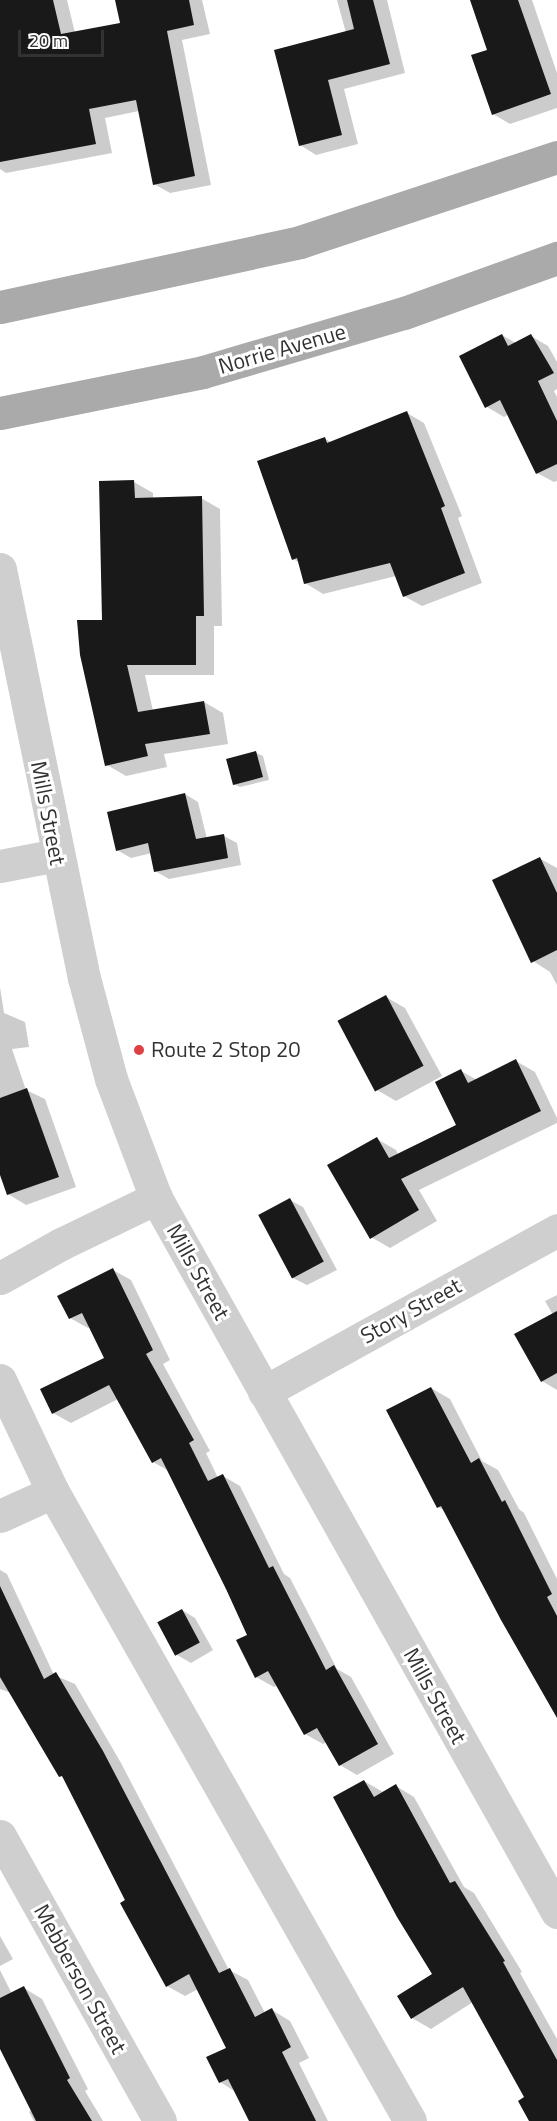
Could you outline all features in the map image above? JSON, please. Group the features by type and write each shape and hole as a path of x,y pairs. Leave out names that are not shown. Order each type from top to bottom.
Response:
{"main road":[{"path":"0,307 300,242 557,157"},
{"name":"Norrie Avenue","path":"0,412 203,372 404,313 557,258"}],"street":[{"name":"Mills Street","path":"0,569 84,978 111,1079 156,1198 557,1912"},
{"path":"0,866 57,855"},
{"path":"0,1278 61,1244 156,1198"},
{"name":"Story Street","path":"264,1392 557,1230"},
{"path":"0,1380 53,1492 410,2121"},
{"path":"0,1516 53,1492"},
{"name":"Mebberson Street","path":"0,1836 160,2121"}],"building":[{"path":"0,0 53,0 61,34 120,23 115,0 189,0 194,25 167,31 195,176 153,185 136,100 89,109 96,144 0,162"},
{"path":"347,0 373,0 390,64 328,80 342,135 299,146 274,50 354,29"},
{"path":"470,0 518,0 551,94 492,115 471,55 487,50"},
{"path":"502,334 508,346 531,334 554,373 538,381 557,421 557,464 536,474 500,400 485,408 459,356"},
{"path":"407,411 445,506 441,508 465,573 403,597 390,563 304,584 297,558 292,560 257,461 325,437 327,443"},
{"path":"134,480 135,498 202,496 204,616 196,616 196,665 127,665 138,712 204,701 210,734 145,744 148,756 105,766 80,655 77,620 102,620 99,481"},
{"path":"256,751 263,777 233,785 226,759"},
{"path":"185,793 196,839 224,834 228,858 154,872 148,843 116,851 107,812"},
{"path":"540,857 557,893 557,950 531,963 492,880"},
{"path":"386,995 424,1066 375,1091 337,1021"},
{"path":"516,1059 541,1111 401,1179 419,1210 370,1239 327,1165 377,1137 389,1158 456,1125 435,1082 461,1069 468,1083"},
{"path":"27,1088 59,1177 7,1195 0,1175 0,1098"},
{"path":"290,1198 324,1262 292,1278 258,1215"},
{"path":"113,1268 153,1350 146,1354 194,1440 189,1443 208,1481 223,1474 269,1568 273,1566 326,1670 334,1665 378,1744 339,1766 317,1728 304,1735 268,1671 255,1678 236,1640 247,1635 161,1458 152,1463 109,1385 52,1414 40,1389 104,1358 82,1313 69,1319 57,1296"},
{"path":"557,1311 557,1373 541,1382 514,1334"},
{"path":"431,1387 471,1463 479,1458 502,1502 505,1500 552,1594 547,1597 557,1616 557,1718 501,1620 441,1506 437,1508 386,1410"},
{"path":"0,1586 44,1679 56,1672 103,1751 219,1973 230,1968 255,2017 272,2008 291,2047 282,2052 316,2121 249,2121 228,2079 219,2083 206,2057 226,2048 189,1974 166,1987 120,1903 125,1900 62,1776 59,1777 0,1677"},
{"path":"182,1609 200,1643 175,1656 157,1622"},
{"path":"364,1780 374,1797 396,1784 450,1883 455,1881 505,1961 503,1962 557,2060 557,2121 529,2121 518,2101 524,2097 463,1987 411,2019 397,1996 432,1974 397,1917 333,1797"},
{"path":"24,1986 70,2078 67,2080 92,2121 36,2121 0,2049 0,1998"}],"place":[{"name":"Route 2 Stop 20","path":"139,1050"}]}
